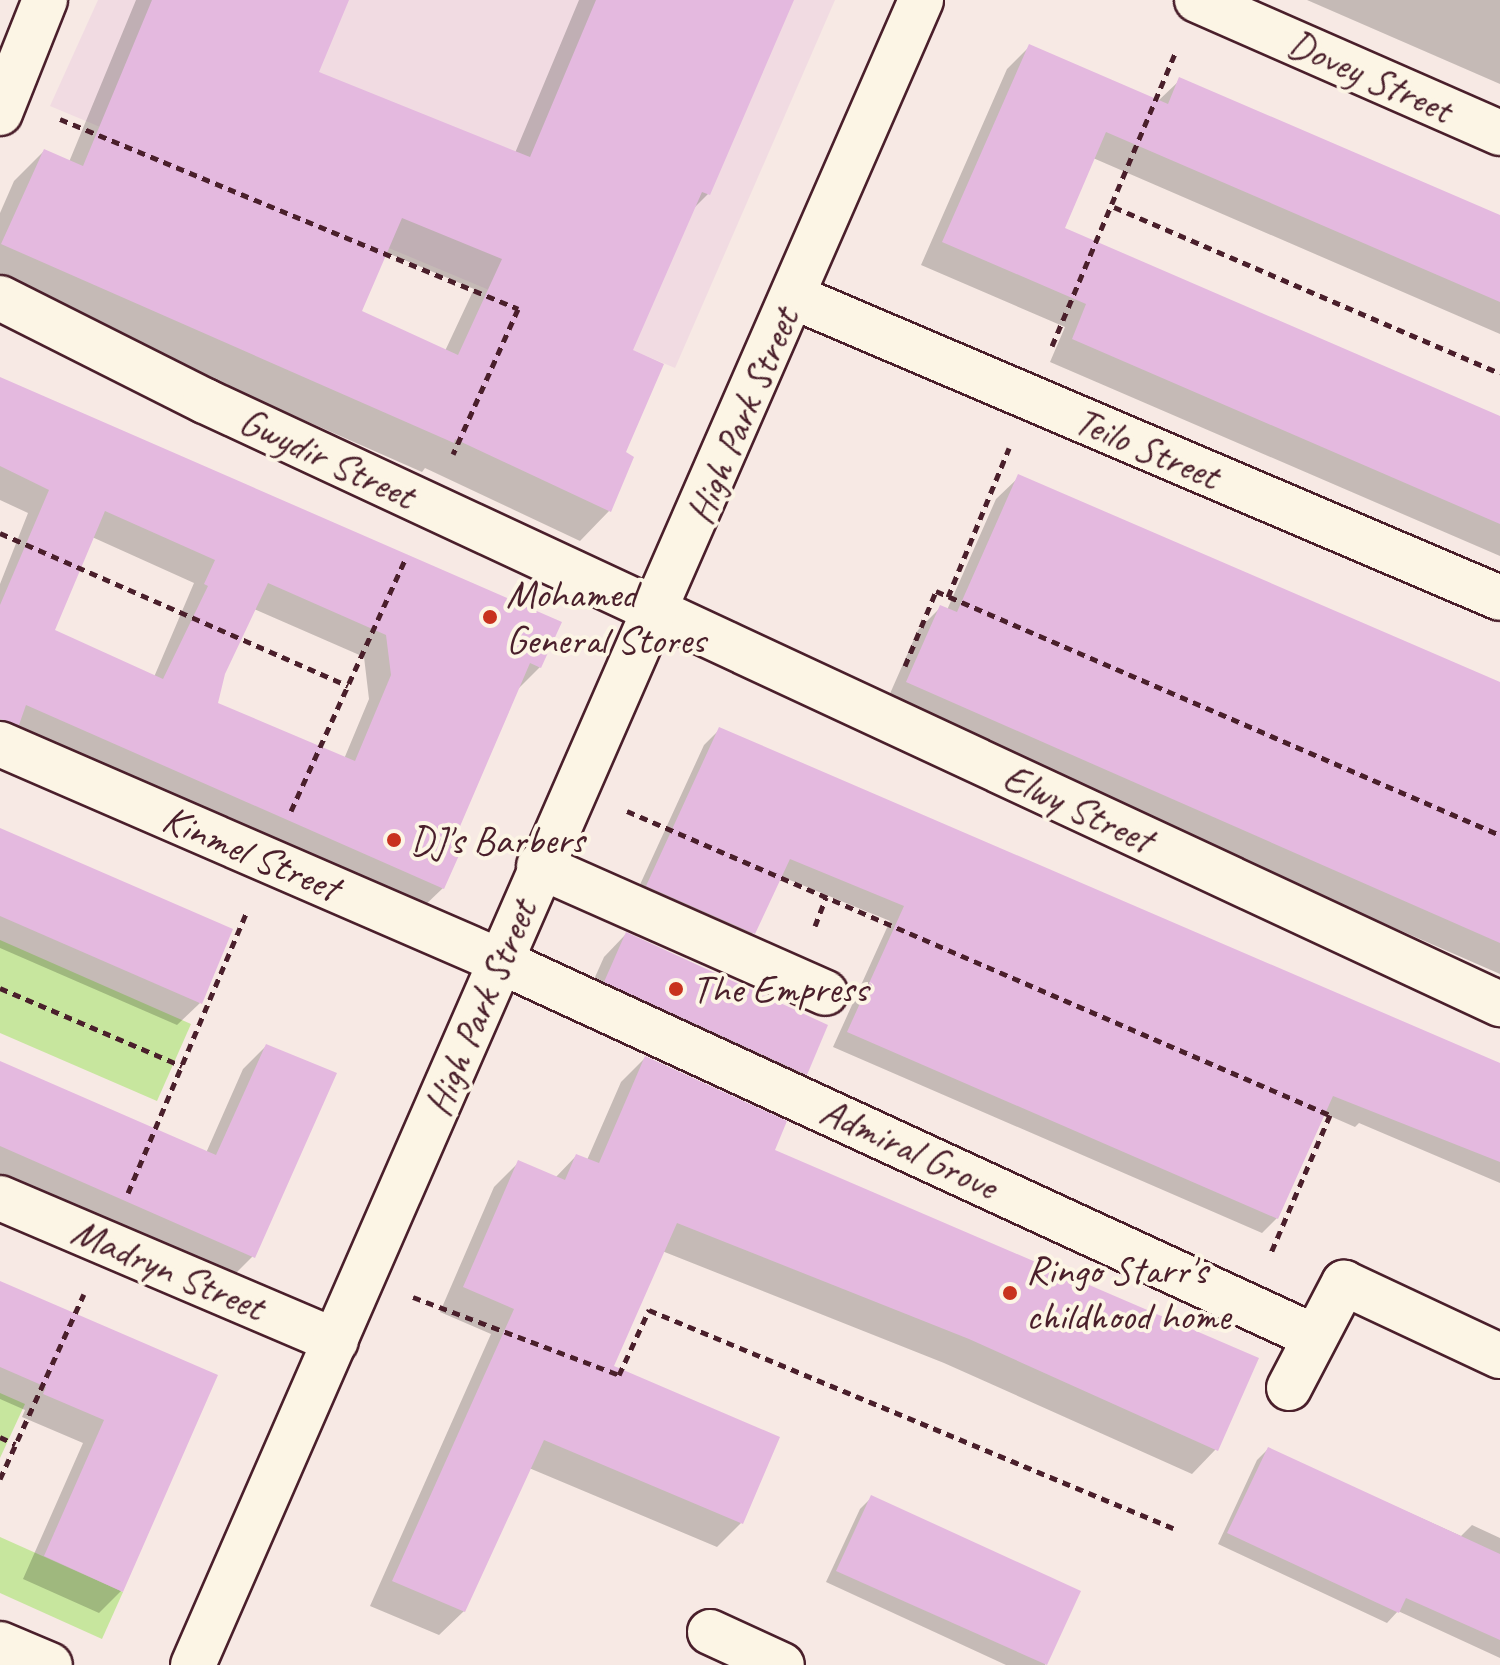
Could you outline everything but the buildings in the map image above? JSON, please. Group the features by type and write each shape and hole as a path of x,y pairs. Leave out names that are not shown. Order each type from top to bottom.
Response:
{"street":[{"path":"0,113 45,0"},
{"name":"High Park Street","path":"193,1665 502,962 539,866 657,613 921,0"},
{"name":"Dovey Street","path":"1197,0 1500,133"},
{"name":"Teilo Street","path":"794,297 1500,598"},
{"name":"Gwydir Street","path":"0,298 205,401 657,613"},
{"name":"Elwy Street","path":"657,613 1500,1004"},
{"name":"Kinmel Street","path":"0,744 502,962"},
{"path":"539,866 825,993"},
{"name":"Admiral Grove","path":"502,962 1315,1337"},
{"name":"Madryn Street","path":"0,1198 336,1341"},
{"path":"1289,1388 1344,1283 1500,1356"},
{"path":"710,1632 782,1665"},
{"path":"0,1644 50,1665"}],"path":[{"path":"948,597 1029,398 1114,207 1178,44"},
{"path":"1114,207 1500,373"},
{"path":"0,533 348,686"},
{"path":"884,718 936,591 1500,835"},
{"path":"574,789 1330,1115 1249,1304"},
{"path":"0,1479 107,1244 269,860"},
{"path":"0,988 182,1066"},
{"path":"364,1278 619,1375 649,1310 1173,1528"},
{"path":"0,1437 15,1444"}],"shaded area":[{"path":"98,0 835,0 675,368 50,106"}],"green space":[{"path":"0,940 191,1024 157,1101 0,1033"},
{"path":"0,1393 25,1404 0,1458"},
{"path":"0,1537 123,1592 102,1639 0,1593"}],"place":[{"name":"Mohamed General Stores","path":"490,617"},
{"name":"DJ's Barbers","path":"394,840"},
{"name":"The Empress","path":"676,989"},
{"name":"Ringo Starr's childhood home","path":"1010,1293"}]}
